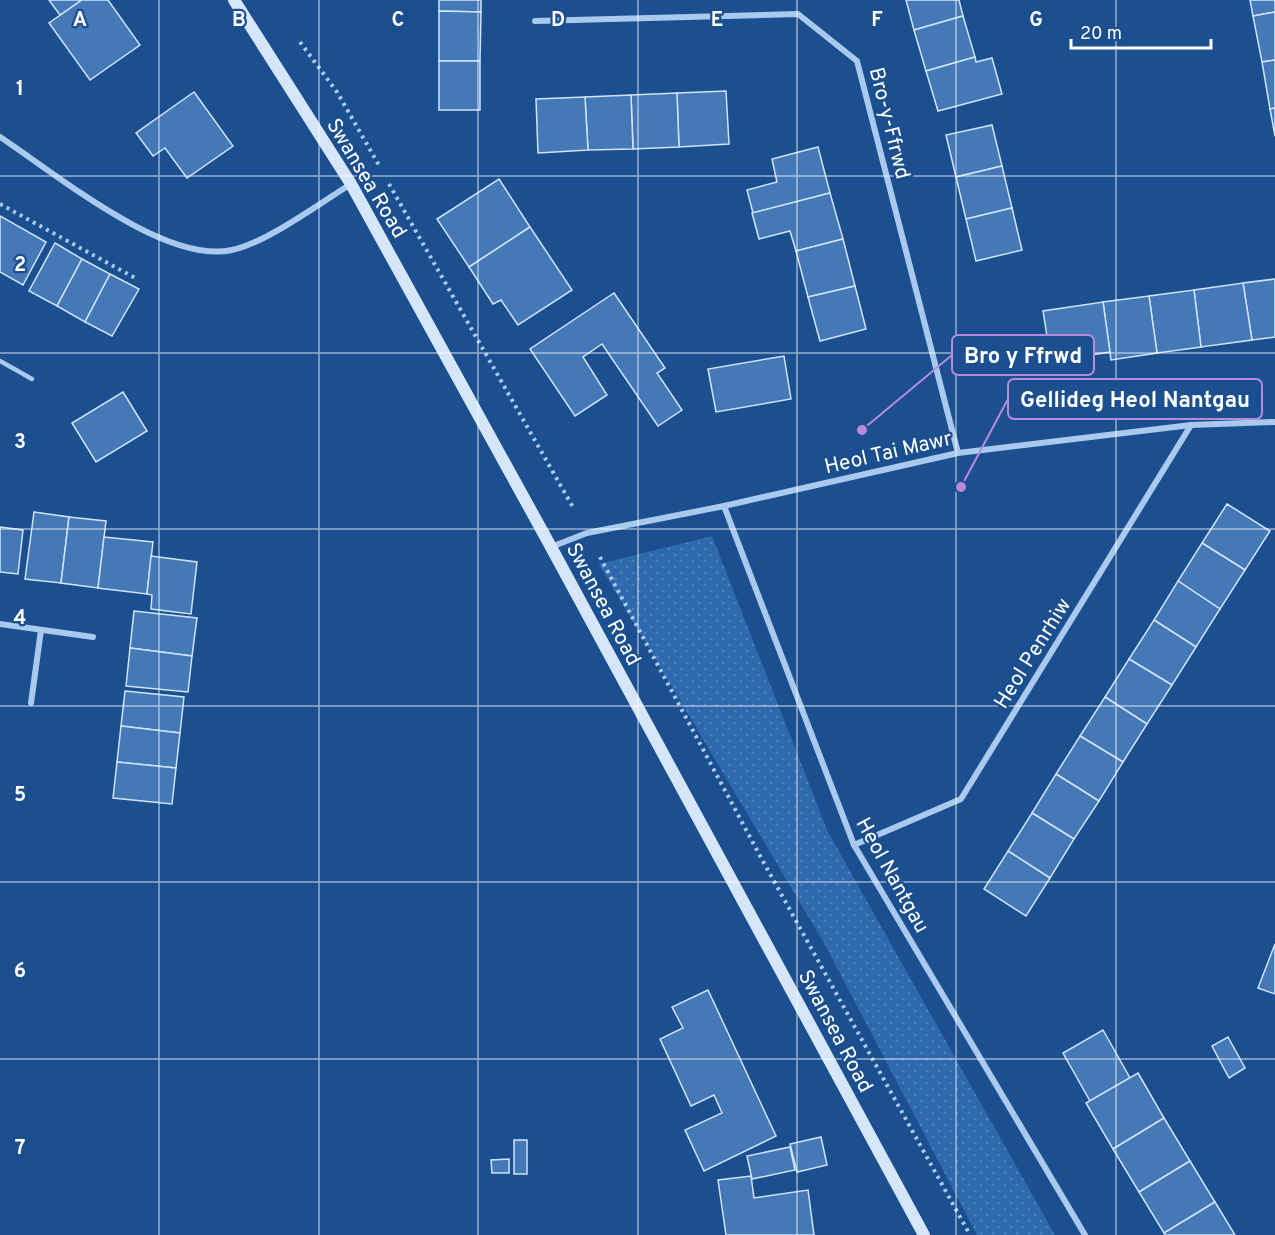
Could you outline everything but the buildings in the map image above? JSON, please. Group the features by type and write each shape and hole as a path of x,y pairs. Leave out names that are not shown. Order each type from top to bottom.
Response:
{"street":[{"name":"Swansea Road","path":"234,0 351,184 551,547 924,1235"},
{"name":"Bro-y-Ffrwd","path":"535,21 798,14 857,61 958,453"},
{"path":"0,136 109,210 167,243 197,252 232,250 267,235 351,184"},
{"name":"Heol Tai Mawr","path":"551,547 587,533 724,506 958,453 1191,425 1275,422"},
{"name":"Heol Penrhiw","path":"854,845 961,799 1191,425"},
{"name":"Heol Nantgau","path":"724,506 854,845 1084,1235"},
{"path":"0,624 93,637"},
{"path":"31,703 41,630"}],"lane":[{"path":"0,361 32,379"}],"path":[{"path":"0,204 137,279"},
{"path":"587,533 759,854 970,1235"}],"shaded area":[{"path":"712,536 828,832 1055,1235 977,1235 824,943 599,564"}],"place":[{"name":"Bro y Ffrwd","path":"862,430"},
{"name":"Gellideg Heol Nantgau","path":"961,487"}]}
